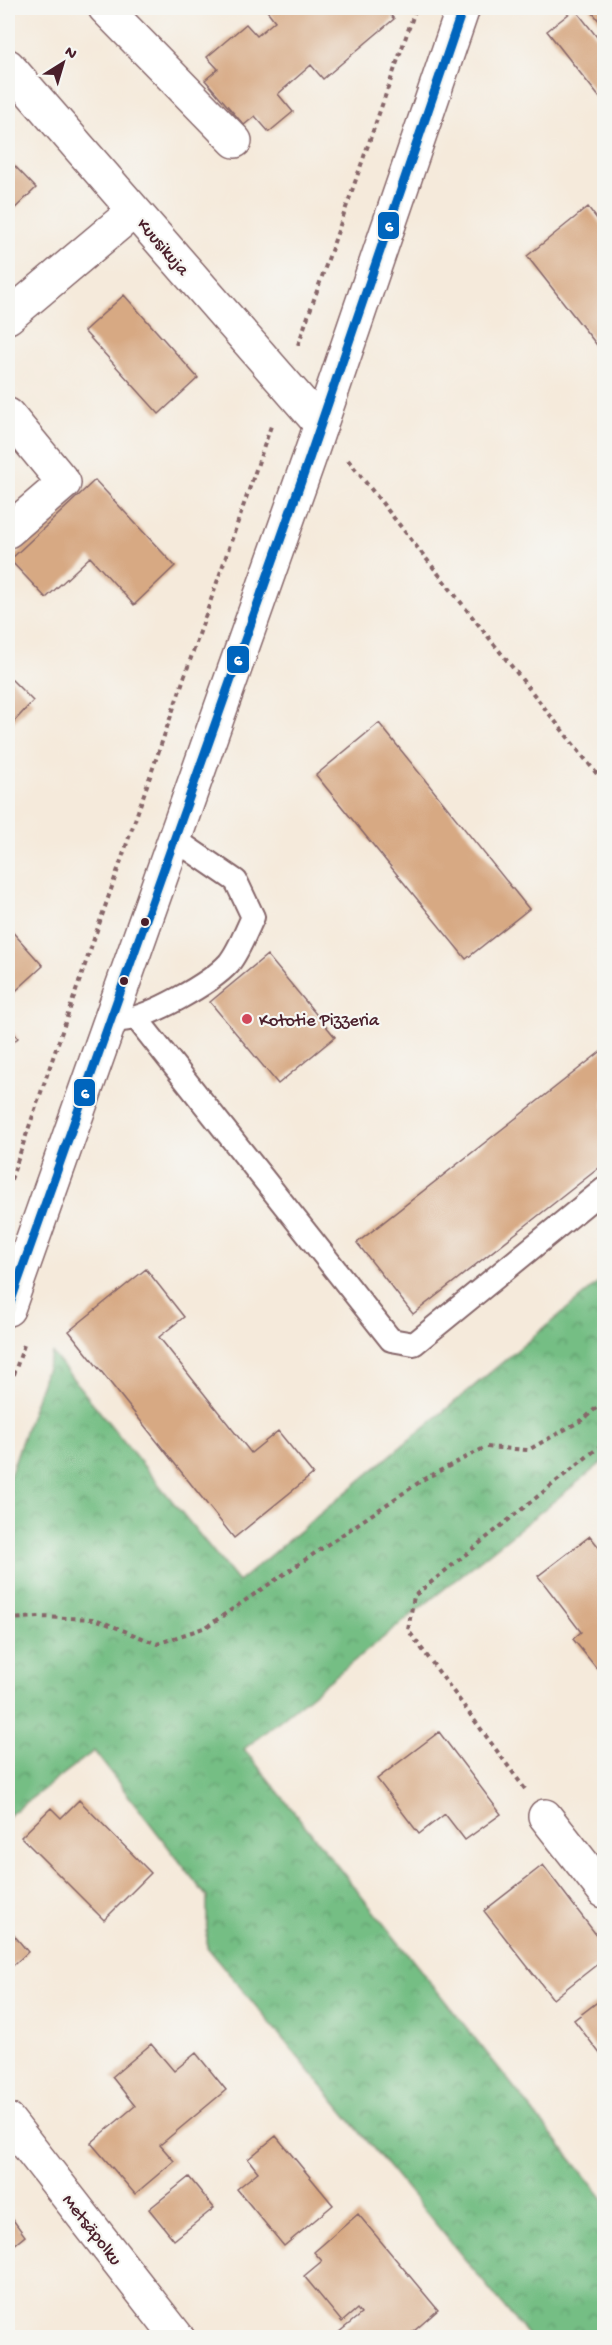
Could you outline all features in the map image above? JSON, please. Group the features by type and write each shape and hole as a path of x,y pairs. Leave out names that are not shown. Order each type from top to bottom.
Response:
{"street":[{"path":"105,8 235,141"},
{"path":"8,1309 124,1020 176,840 463,8"},
{"name":"Kuusikuja","path":"8,66 321,425"},
{"path":"8,317 134,211"},
{"path":"8,415 64,483 8,531"},
{"path":"545,1816 604,1891"},
{"name":"Metsäpolku","path":"8,2120 178,2337"}],"lane":[{"path":"176,840 236,881 253,917 229,963 184,995 124,1020 391,1340 414,1344 604,1189"}],"path":[{"path":"8,1188 416,8"},
{"path":"321,425 604,783"},
{"path":"8,1619 40,1617 95,1619 157,1644 206,1627 424,1479 486,1448 528,1450 584,1419 604,1401"},
{"path":"545,1816 408,1630 414,1596 604,1443"}],"green space":[{"path":"604,1278 604,1461 244,1749 604,2200 604,2337 529,2337 207,1947 207,1897 94,1751 8,1816 8,1481 52,1353 238,1582"}],"building":[{"path":"265,8 384,8 394,19 323,79 311,65 278,94 293,112 269,132 255,116 244,125 205,80 218,69 207,57 246,24 257,36 275,21"},
{"path":"589,8 604,8 604,27"},
{"path":"575,9 604,46 604,103 547,31"},
{"path":"8,159 36,188 8,215"},
{"path":"588,207 604,228 604,354 527,256"},
{"path":"124,295 198,378 159,414 84,331"},
{"path":"95,480 175,566 134,605 90,557 46,598 10,560"},
{"path":"8,676 33,701 8,728"},
{"path":"379,723 529,909 466,959 316,775"},
{"path":"8,927 43,966 8,998"},
{"path":"267,955 335,1037 278,1084 210,1002"},
{"path":"8,1026 18,1038 8,1047"},
{"path":"604,1049 604,1164 413,1314 357,1243"},
{"path":"146,1269 184,1317 159,1337 251,1453 278,1431 313,1474 234,1538 69,1331"},
{"path":"590,1536 604,1554 604,1665 598,1670 573,1639 581,1632 538,1576"},
{"path":"439,1732 501,1814 465,1840 445,1814 419,1834 377,1779"},
{"path":"79,1800 151,1873 104,1920 21,1837 51,1808 61,1818"},
{"path":"543,1865 604,1945 604,1959 553,1999 484,1911"},
{"path":"8,1928 28,1952 8,1970"},
{"path":"604,1997 604,2059 574,2020"},
{"path":"151,2044 174,2071 196,2053 226,2090 160,2145 174,2161 135,2194 91,2143 135,2106 112,2077"},
{"path":"276,2136 333,2205 284,2246 237,2189 258,2172 248,2159"},
{"path":"189,2177 214,2208 174,2240 149,2209"},
{"path":"8,2213 25,2236 8,2250"},
{"path":"358,2214 438,2310 406,2338 332,2338 361,2314 357,2309 342,2322 304,2276 322,2261 314,2252"}],"transit line":[{"name":"6","path":"8,1309 309,459 463,8"}],"place":[{"name":"Kototie Pizzeria","path":"247,1019"}]}
